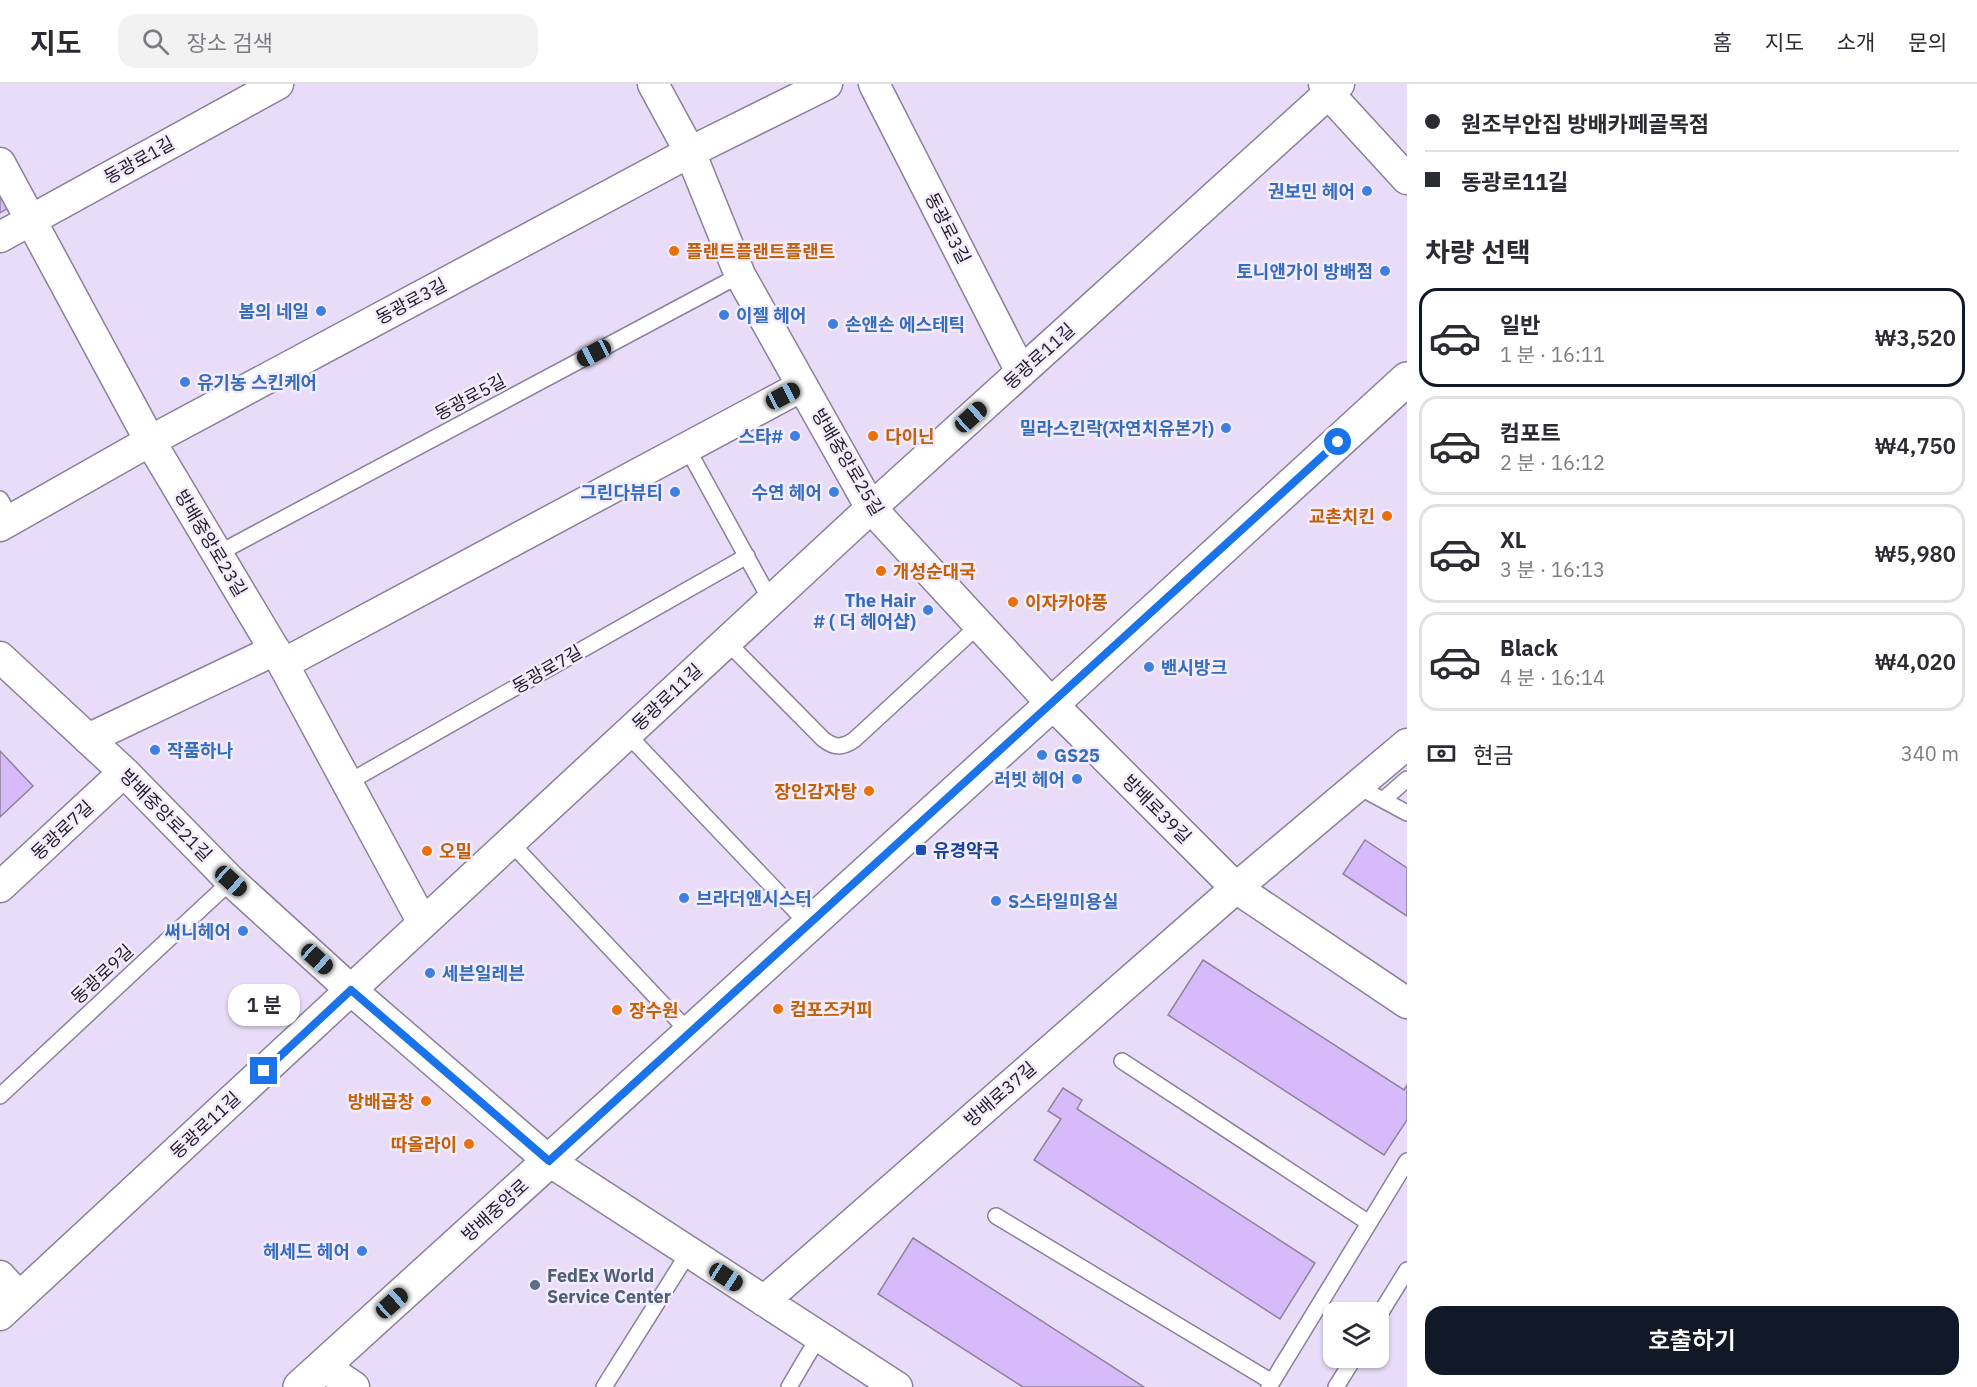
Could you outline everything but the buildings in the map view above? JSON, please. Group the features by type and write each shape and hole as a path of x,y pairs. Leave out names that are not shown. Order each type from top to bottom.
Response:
{"street":[{"name":"동광로1길","path":"0,237 278,84"},
{"name":"방배중앙로25길","path":"653,84 690,152 740,275 871,508 1052,704"},
{"name":"동광로3길","path":"4,515 150,441 690,152 827,84"},
{"name":"동광로3길","path":"874,84 1021,372"},
{"name":"동광로11길","path":"6,1296 351,990 1330,87"},
{"path":"1330,87 1407,179"},
{"name":"방배중앙로23길","path":"0,163 150,441 279,657 423,923"},
{"name":"방배중앙로","path":"312,1377 1407,379"},
{"path":"88,739 279,657 687,448 802,386"},
{"name":"방배중앙로21길","path":"0,657 124,772 231,881 351,990 549,1161"},
{"name":"방배로39길","path":"1052,704 1236,888 1407,1004"},
{"path":"1236,888 1370,793 1407,744"},
{"name":"동광로7길","path":"0,887 124,772"},
{"name":"방배로37길","path":"764,1301 1236,888"},
{"path":"549,1161 897,1387"},
{"path":"312,1377 354,1387"}],"lane":[{"name":"동광로5길","path":"217,554 740,275"},
{"path":"687,448 771,601"},
{"name":"동광로7길","path":"347,783 747,556"},
{"path":"727,642 823,739 836,747 854,740 979,625"},
{"path":"627,734 809,925"},
{"path":"1370,793 1407,779"},
{"path":"1370,793 1407,813"},
{"path":"510,842 690,1033"},
{"name":"동광로9길","path":"0,1096 231,881"},
{"path":"1122,1061 1369,1223"},
{"path":"996,1216 1271,1385 1407,1161"},
{"path":"604,1387 689,1252"},
{"path":"1387,1302 1407,1270"},
{"path":"789,1387 819,1336"},
{"path":"1336,1387 1348,1368"}],"place":[{"name":"권보민 헤어","path":"1367,191"},
{"name":"플랜트플랜트플랜트","path":"674,251"},
{"name":"토니앤가이 방배점","path":"1385,271"},
{"name":"봄의 네일","path":"321,311"},
{"name":"이젤 헤어","path":"724,315"},
{"name":"손앤손 에스테틱","path":"833,324"},
{"name":"유기농 스킨케어","path":"185,382"},
{"name":"밀라스킨락(자연치유본가)","path":"1226,428"},
{"name":"스타#","path":"795,436"},
{"name":"다이닌","path":"873,436"},
{"name":"그린다뷰티","path":"675,492"},
{"name":"수연 헤어","path":"834,492"},
{"name":"교촌치킨","path":"1387,516"},
{"name":"개성순대국","path":"881,571"},
{"name":"이자카야풍","path":"1013,602"},
{"name":"The Hair # ( 더 헤어샵)","path":"928,610"},
{"name":"밴시방크","path":"1149,667"},
{"name":"작품하나","path":"155,750"},
{"name":"GS25","path":"1042,755"},
{"name":"러빗 헤어","path":"1077,779"},
{"name":"장인감자탕","path":"869,791"},
{"name":"유경약국","path":"921,850"},
{"name":"오밀","path":"427,851"},
{"name":"브라더앤시스터","path":"684,898"},
{"name":"S스타일미용실","path":"996,901"},
{"name":"써니헤어","path":"243,931"},
{"name":"세븐일레븐","path":"430,973"},
{"name":"컴포즈커피","path":"778,1009"},
{"name":"장수원","path":"617,1010"},
{"name":"방배곱창","path":"426,1101"},
{"name":"따올라이","path":"469,1144"},
{"name":"헤세드 헤어","path":"362,1251"},
{"name":"FedEx World Service Center","path":"535,1285"}],"route":[{"path":"264,1071 351,990 549,1161 1338,442"}]}
